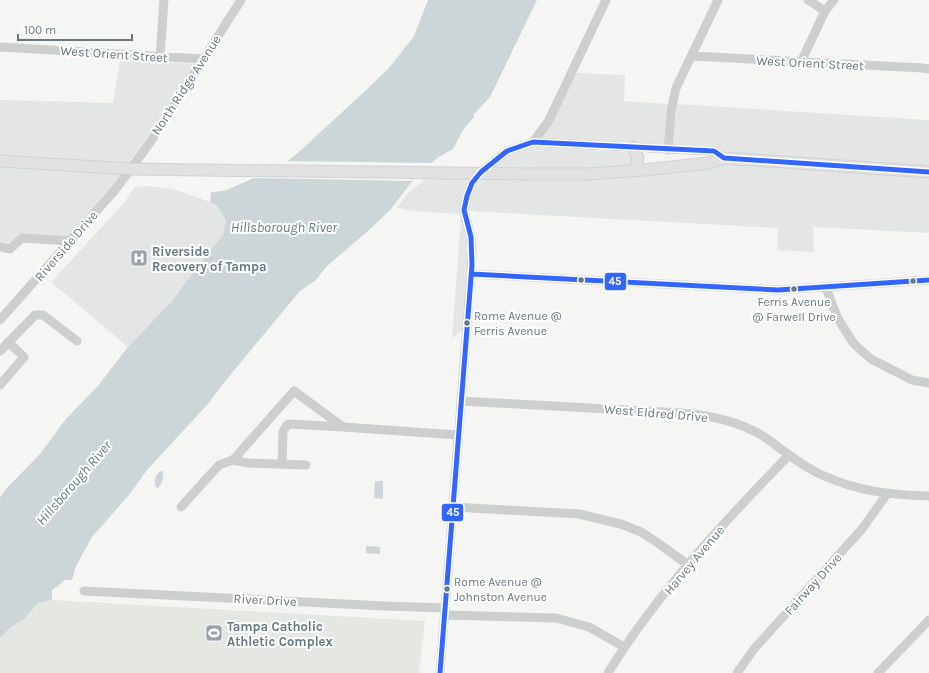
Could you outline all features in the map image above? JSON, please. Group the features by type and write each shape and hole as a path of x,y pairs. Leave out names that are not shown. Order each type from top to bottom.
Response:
{"main road":[{"path":"633,147 638,158 636,170"},
{"path":"0,161 130,169 587,174 709,162 724,158 929,172"}],"street":[{"path":"160,57 164,0"},
{"name":"North Ridge Avenue","path":"130,169 149,144 241,0"},
{"path":"533,142 548,122 606,0"},
{"path":"668,150 671,111 676,88 718,0"},
{"path":"808,0 825,11"},
{"path":"801,62 825,11 834,0"},
{"name":"West Orient Street","path":"0,47 203,60"},
{"name":"West Orient Street","path":"692,56 929,69"},
{"path":"440,673 471,274 471,237 464,210 472,183 481,172 507,151 533,142 668,150 714,151 724,158"},
{"name":"Riverside Drive","path":"0,320 115,190 130,169"},
{"path":"0,247 10,249 22,238 71,241"},
{"path":"471,274 778,290 929,280"},
{"path":"826,288 838,319 854,344 871,359 912,380 929,383"},
{"path":"0,351 35,315 43,315 77,341"},
{"path":"0,385 24,357 8,342"},
{"path":"181,507 219,465 233,460 294,391 343,426"},
{"name":"West Eldred Drive","path":"461,400 697,414 722,419 747,428 762,436 809,468 833,480 860,489 887,494 929,496"},
{"path":"282,464 283,432 290,424 343,426 458,435"},
{"name":"Harvey Avenue","path":"608,673 624,647 687,564 738,508 790,455"},
{"path":"233,460 248,463 306,465"},
{"name":"Fairway Drive","path":"737,673 754,650 862,530 887,494"},
{"path":"453,507 579,514 621,524 641,532 687,564"},
{"name":"River Drive","path":"84,591 392,607 445,612 556,618 589,627 624,647"},
{"path":"878,673 929,620"}],"shaded area":[{"path":"120,59 195,64 145,141 128,164 0,157 0,100 113,103"},
{"path":"576,73 625,75 624,101 668,104 666,111 664,145 636,143 634,141 632,143 541,138"},
{"path":"676,104 929,120 929,168 726,155 714,147 672,145"},
{"path":"532,147 631,152 633,154 633,166 587,170 491,169 509,155"},
{"path":"725,164 727,166 728,164 929,176 929,233 813,227 814,252 777,250 778,228 469,211 468,209 471,197 482,178 709,167"},
{"path":"0,166 122,173 70,237 10,243 0,242"},
{"path":"425,177 471,178 469,181 468,250 463,329 452,339 461,217 458,214 414,211 397,208 406,195 423,181"},
{"name":"Riverside Recovery of Tampa","path":"147,186 173,189 210,202 217,206 226,221 223,235 215,246 171,302 128,347 51,282 113,215 135,187"},
{"name":"Tampa Catholic Athletic Complex","path":"52,600 425,621 419,673 0,673 0,638 10,628 24,619 38,603"}],"water":[{"name":"Hillsborough River","path":"428,0 537,0 490,97 474,114 474,117 463,130 453,149 437,158 411,183 390,210 326,267 316,280 300,291 207,405 147,470 129,495 92,537 76,566 72,580 65,580 52,590 52,600 38,603 24,619 10,628 0,638 0,497 40,454 65,420 97,387 128,347 171,302 223,235 226,221 217,206 210,202 211,192 224,191 247,181 287,162 300,151 389,68 414,36"},
{"path":"162,471 163,480 158,488 155,486 155,479 158,473"},
{"path":"375,481 383,481 383,499 374,498"},
{"path":"366,546 380,547 380,554 366,553"}],"pier":[{"path":"285,161 435,163 416,181 249,178"}],"transit line":[{"name":"45","path":"440,673 472,265 471,237 464,210 472,183 481,172 507,151 533,142 714,151 724,158 929,172"},
{"name":"45","path":"471,274 778,290 929,280"}],"place":[{"name":"Riverside Recovery of Tampa","path":"139,258"},
{"name":"Ferris Avenue @ Farwell Drive","path":"794,289"},
{"name":"Rome Avenue @ Ferris Avenue","path":"467,323"},
{"name":"Rome Avenue @ Johnston Avenue","path":"447,589"},
{"name":"Tampa Catholic Athletic Complex","path":"214,633"}]}
